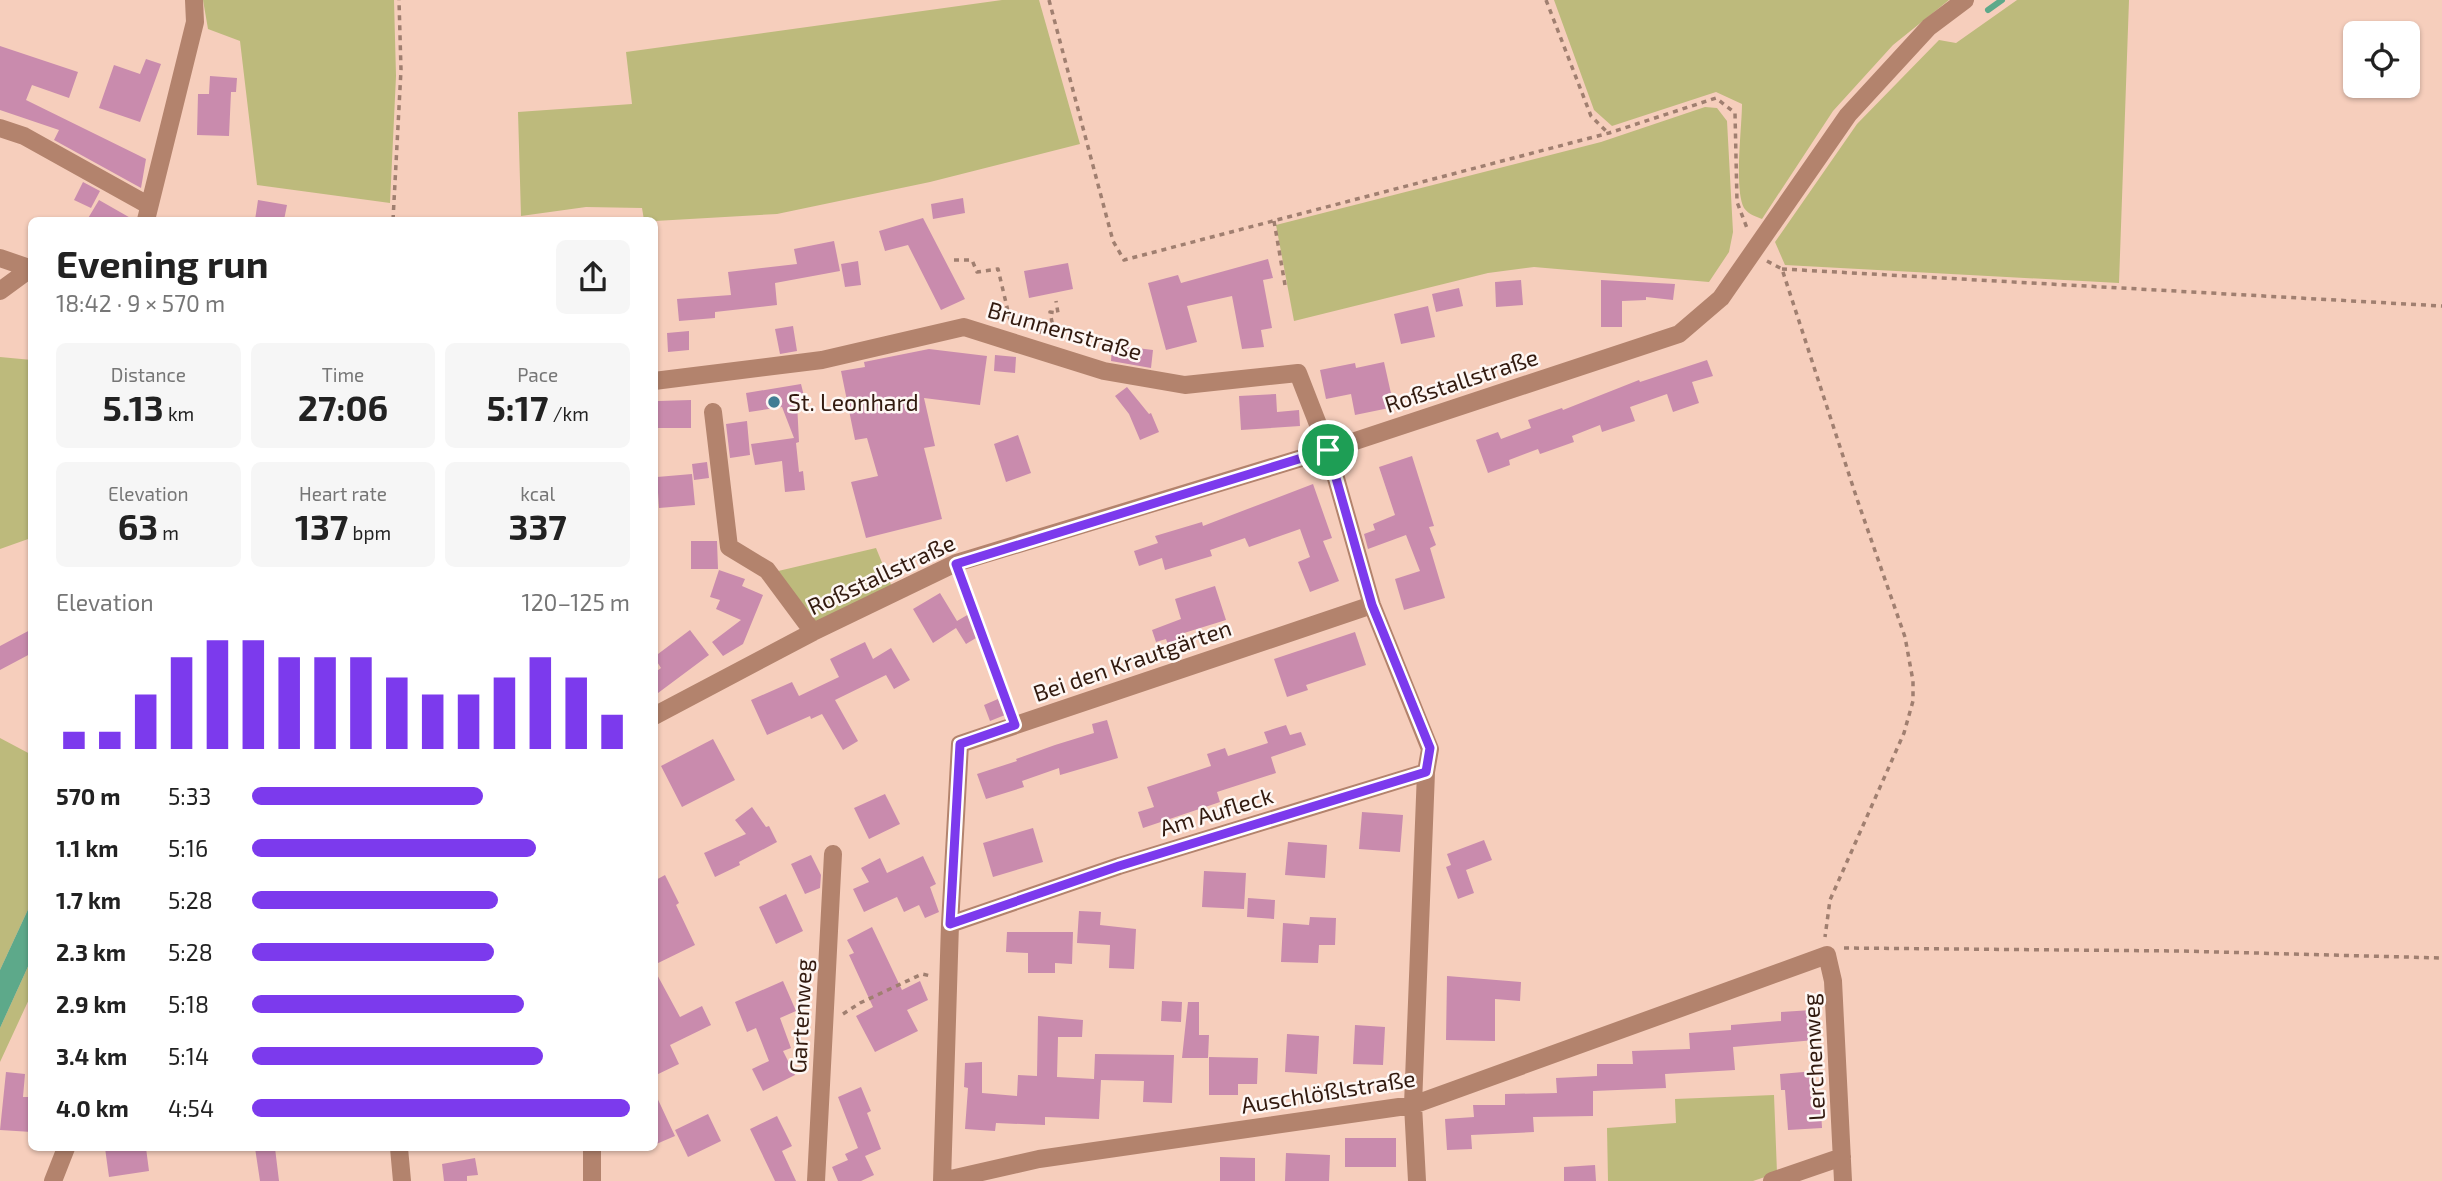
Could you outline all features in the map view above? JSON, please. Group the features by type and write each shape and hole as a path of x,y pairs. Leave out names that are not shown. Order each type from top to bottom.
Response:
{"street":[{"path":"0,128 24,136 147,213 195,22 194,0"},
{"name":"Roßstallstraße","path":"658,714 813,632 956,564 1328,450 1679,334 1721,298 1848,115 1929,27 1965,0"},
{"path":"0,258 28,268"},
{"path":"0,291 28,271"},
{"name":"Brunnenstraße","path":"658,380 822,360 964,327 1104,371 1185,384 1298,373 1328,450"},
{"path":"713,412 729,547 768,570 813,632"},
{"path":"1328,450 1372,605 1430,748 1426,772 1413,1105 1417,1181"},
{"name":"Bei den Krautgärten","path":"950,924 960,744 1372,605"},
{"name":"Am Aufleck","path":"950,924 1119,866 1426,772"},
{"name":"Gartenweg","path":"816,1181 833,854"},
{"path":"942,1181 950,924"},
{"name":"Auschlößlstraße","path":"942,1181 1040,1159 1413,1105 1828,955"},
{"name":"Lerchenweg","path":"1828,955 1833,981 1843,1181"},
{"path":"53,1181 65,1151"},
{"path":"400,1151 402,1181"},
{"path":"592,1151 592,1181"},
{"path":"1772,1181 1842,1157"}],"path":[{"path":"393,217 401,70 399,0"},
{"path":"1049,0 1113,241 1124,260 1609,133 1716,98 1735,113 1737,202 1744,224 1756,249 1782,269 2442,306"},
{"path":"1546,0 1591,116 1609,133"},
{"path":"1274,221 1285,285"},
{"path":"954,260 972,260 976,272 998,269 1013,332"},
{"path":"1782,269 1905,637 1913,681 1913,701 1904,733 1830,900 1825,936 1828,955 1844,948 1858,948 2180,951 2442,958"},
{"path":"1041,334 1042,323 1052,322 1050,312 1058,313 1056,301"},
{"path":"956,564 1015,725"},
{"path":"824,1027 860,1003 922,974 949,979"}],"shaded area":[{"path":"203,0 394,0 396,76 390,203 257,185 240,41 208,29"},
{"path":"1002,0 1039,0 1080,144 930,182 777,214 658,221 658,217 644,217 642,208 586,207 521,216 518,112 632,104 626,52"},
{"path":"1554,0 1949,0 1893,45 1833,111 1762,219 1746,210 1741,199 1739,173 1742,104 1716,92 1612,126 1594,110"},
{"path":"2017,0 2129,0 2119,283 1785,265 1775,242 1857,124 1939,40 1956,43"},
{"path":"1705,107 1717,108 1727,121 1733,232 1729,252 1709,282 1534,267 1488,273 1294,321 1276,225 1601,142"},
{"path":"0,357 28,360 28,539 0,549"},
{"path":"876,548 892,587 815,625 774,572"},
{"path":"0,738 28,753 28,909 0,970"},
{"path":"28,909 28,967 0,1028 0,970"},
{"path":"28,967 28,1001 0,1062 0,1028"},
{"path":"1774,1095 1777,1173 1753,1181 1608,1181 1607,1128 1676,1123 1675,1099"}],"building":[{"path":"0,46 78,72 69,98 32,85 26,100 146,159 141,188 54,140 59,130 0,110"},
{"path":"146,59 161,64 140,122 99,108 114,65 140,74"},
{"path":"210,76 237,78 236,92 231,92 229,136 197,135 198,94 209,94"},
{"path":"83,182 100,191 91,208 74,200"},
{"path":"963,198 965,213 933,219 931,204"},
{"path":"99,200 129,217 89,217"},
{"path":"258,200 287,205 285,217 255,217"},
{"path":"923,218 965,299 941,310 908,245 885,251 879,231"},
{"path":"834,241 840,271 775,283 777,305 715,312 715,318 679,321 677,299 731,295 728,272 797,264 794,249"},
{"path":"1268,259 1273,278 1263,280 1272,328 1261,330 1264,347 1242,349 1232,296 1187,306 1197,342 1166,350 1148,283 1178,275 1181,283"},
{"path":"858,261 861,285 845,287 841,264"},
{"path":"1068,263 1073,289 1029,298 1024,271"},
{"path":"1521,280 1523,305 1496,307 1495,282"},
{"path":"1601,280 1675,284 1673,300 1646,297 1646,300 1622,301 1622,327 1601,327"},
{"path":"1459,288 1463,306 1436,312 1432,294"},
{"path":"1428,306 1435,337 1401,344 1394,314"},
{"path":"793,326 797,351 780,354 775,329"},
{"path":"689,331 689,350 668,352 667,333"},
{"path":"1112,345 1153,350 1151,368 1111,361"},
{"path":"929,349 987,356 980,405 924,398 935,446 924,448 942,519 866,538 851,482 878,476 867,438 855,440 841,371 865,367 864,362"},
{"path":"995,355 1016,357 1015,373 994,371"},
{"path":"1707,360 1713,376 1692,382 1699,403 1673,412 1667,394 1630,407 1635,421 1602,432 1600,425 1572,436 1574,442 1540,454 1538,449 1509,460 1510,465 1488,473 1476,440 1498,432 1501,439 1531,428 1528,420 1562,408 1563,410 1639,380 1640,382"},
{"path":"1384,362 1394,407 1355,415 1351,394 1326,399 1320,370 1355,363 1356,368"},
{"path":"801,384 805,400 797,403 799,442 796,443 799,472 803,471 805,490 785,492 782,461 755,465 751,444 794,438 782,407 749,412 746,393"},
{"path":"1127,387 1149,414 1151,413 1159,432 1140,440 1129,414 1115,396"},
{"path":"1276,394 1277,412 1299,410 1300,426 1241,430 1239,396"},
{"path":"691,400 691,428 658,428 658,401"},
{"path":"747,421 750,455 730,458 726,424"},
{"path":"1018,435 1031,473 1006,482 994,444"},
{"path":"1412,456 1434,526 1429,527 1436,545 1430,548 1445,598 1404,610 1395,579 1420,571 1406,535 1368,549 1364,534 1375,530 1373,524 1395,515 1379,467"},
{"path":"707,462 709,478 694,480 692,464"},
{"path":"692,474 695,505 659,508 658,477"},
{"path":"1313,484 1332,538 1323,541 1339,581 1310,592 1298,562 1310,557 1300,529 1249,547 1245,538 1210,550 1212,556 1165,570 1162,558 1139,566 1134,551 1158,543 1155,536 1202,522 1203,526"},
{"path":"691,541 717,541 718,569 691,569"},
{"path":"719,570 745,579 742,586 763,595 743,644 723,656 712,642 741,620 716,609 720,600 710,597"},
{"path":"1215,586 1226,620 1184,633 1188,643 1170,650 1166,639 1156,642 1152,630 1181,619 1175,599"},
{"path":"940,593 957,621 969,614 981,635 966,644 956,628 933,643 913,609"},
{"path":"690,630 709,655 658,693 658,670 661,668 658,654"},
{"path":"28,631 28,655 0,670 0,646"},
{"path":"1355,632 1366,665 1306,685 1308,690 1287,697 1274,659"},
{"path":"865,642 873,659 891,648 910,680 894,689 886,675 835,700 858,741 843,750 822,714 811,719 810,716 767,735 751,700 792,682 799,696 839,677 830,659"},
{"path":"998,699 1005,715 990,721 984,705"},
{"path":"1107,720 1118,758 1060,775 1059,768 1022,781 1024,787 986,799 977,774 1094,733 1092,724"},
{"path":"1286,725 1290,735 1301,732 1306,745 1271,757 1276,773 1217,792 1220,802 1143,828 1138,812 1154,807 1147,787 1211,766 1207,754 1225,748 1228,756 1268,743 1264,732"},
{"path":"713,739 735,780 682,807 661,766"},
{"path":"885,794 900,824 869,839 854,808"},
{"path":"752,807 766,827 769,826 777,842 715,877 704,853 746,834 735,820"},
{"path":"1362,812 1403,815 1400,852 1359,849"},
{"path":"1033,828 1043,862 993,877 983,843"},
{"path":"1484,840 1492,860 1466,870 1474,893 1458,899 1446,867 1451,865 1447,854"},
{"path":"1288,842 1327,845 1325,878 1285,875"},
{"path":"811,855 821,875 820,888 805,894 791,864"},
{"path":"923,856 936,884 930,887 939,912 925,918 919,905 904,912 897,897 864,912 853,889 869,882 861,868 880,858 887,873"},
{"path":"1204,871 1246,873 1244,909 1202,907"},
{"path":"665,875 695,945 658,963 658,879"},
{"path":"786,894 803,931 776,944 759,907"},
{"path":"1248,898 1275,900 1274,919 1247,917"},
{"path":"1079,911 1101,912 1100,925 1136,929 1134,969 1109,968 1110,945 1077,943"},
{"path":"1310,917 1336,918 1335,945 1319,945 1318,963 1281,962 1283,923 1309,925"},
{"path":"872,927 902,990 920,981 928,1000 907,1010 918,1031 875,1052 856,1016 873,1007 849,955 854,953 847,940"},
{"path":"1007,932 1073,932 1072,964 1055,963 1055,973 1028,973 1028,953 1006,952"},
{"path":"658,976 680,1017 702,1006 711,1025 670,1045 679,1064 658,1074"},
{"path":"1447,976 1521,982 1520,1001 1495,999 1495,1041 1446,1040"},
{"path":"783,981 796,1011 780,1018 791,1048 783,1051 795,1075 763,1091 752,1069 769,1061 756,1028 747,1032 735,1002"},
{"path":"1162,1001 1182,1002 1181,1022 1161,1021"},
{"path":"1188,1002 1199,1002 1199,1035 1209,1035 1208,1058 1182,1058"},
{"path":"1812,1010 1815,1040 1733,1047 1735,1070 1665,1074 1666,1088 1593,1091 1593,1116 1533,1117 1534,1132 1471,1135 1472,1149 1447,1150 1445,1119 1474,1117 1473,1105 1505,1105 1505,1094 1557,1093 1556,1078 1597,1076 1597,1064 1633,1064 1632,1051 1690,1049 1689,1033 1731,1030 1731,1025 1781,1021 1781,1012"},
{"path":"1038,1016 1083,1020 1082,1037 1058,1037 1057,1077 1094,1079 1095,1054 1174,1055 1172,1103 1143,1102 1144,1081 1101,1080 1099,1119 1045,1117 1045,1125 996,1123 995,1131 965,1129 968,1088 964,1087 965,1063 982,1062 982,1093 1017,1096 1018,1075 1037,1076"},
{"path":"1355,1025 1385,1027 1383,1065 1353,1064"},
{"path":"1287,1034 1319,1036 1317,1074 1285,1072"},
{"path":"1209,1057 1258,1058 1257,1084 1238,1084 1238,1095 1209,1095"},
{"path":"1815,1071 1816,1092 1820,1092 1822,1128 1788,1130 1785,1090 1781,1090 1780,1074"},
{"path":"6,1072 25,1074 23,1097 28,1097 28,1132 0,1130"},
{"path":"861,1087 871,1111 867,1113 881,1149 865,1156 874,1175 861,1181 838,1181 832,1167 848,1160 845,1154 858,1148 838,1097"},
{"path":"658,1100 675,1136 658,1143"},
{"path":"708,1114 721,1141 688,1157 675,1130"},
{"path":"777,1116 792,1146 782,1151 796,1181 775,1181 750,1129"},
{"path":"1345,1138 1396,1138 1396,1167 1345,1167"},
{"path":"105,1151 146,1151 149,1171 109,1177"},
{"path":"255,1151 275,1151 279,1181 260,1181"},
{"path":"1286,1153 1330,1155 1329,1181 1285,1181"},
{"path":"1220,1157 1255,1158 1255,1181 1220,1181"},
{"path":"475,1158 478,1175 467,1176 467,1181 444,1181 442,1164"},
{"path":"1595,1165 1596,1181 1564,1181 1564,1167"}],"waterway":[{"path":"1988,10 2002,0"}],"place":[{"name":"St. Leonhard","path":"774,402"}],"route":[{"path":"1328,450 1372,605 1430,748 1426,772 1119,866 950,924 960,744 1015,725 956,564 1328,450"}]}
